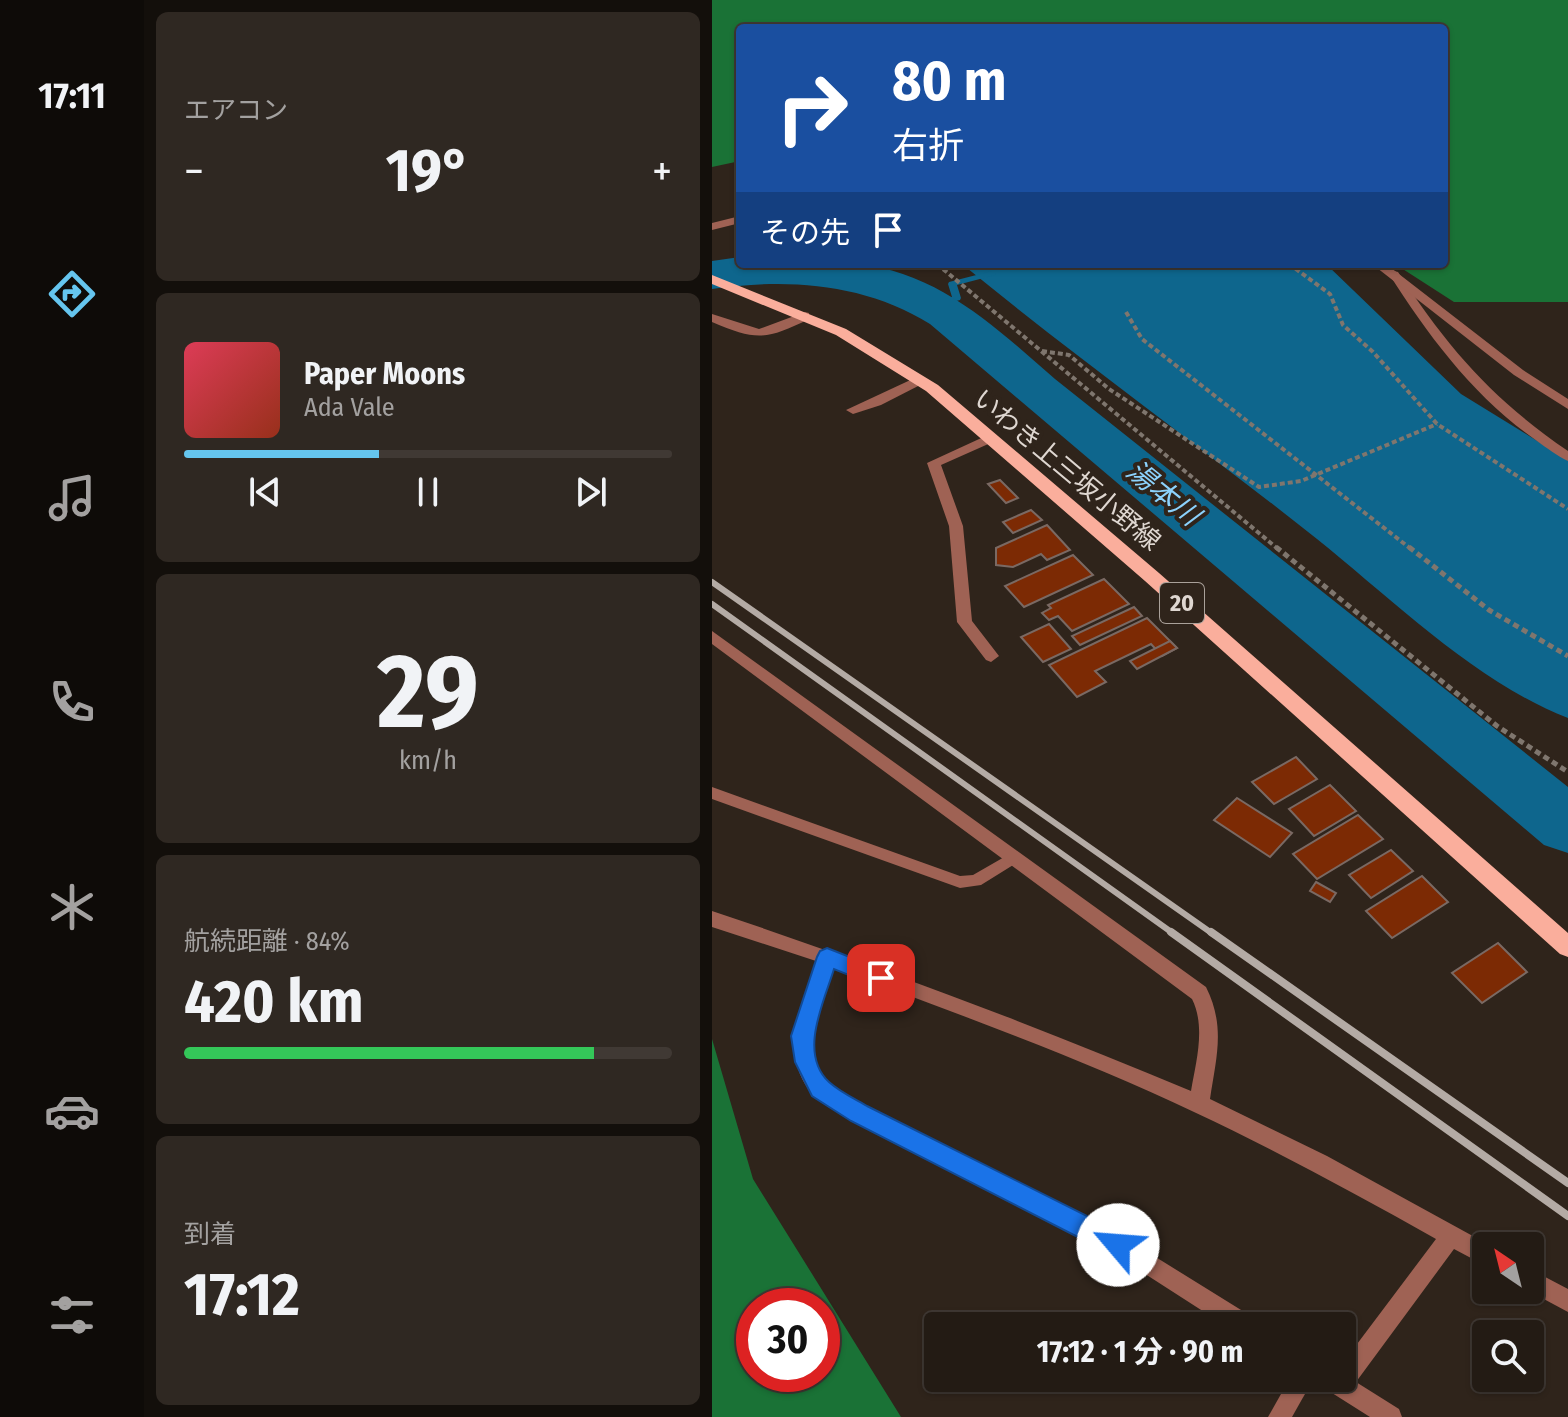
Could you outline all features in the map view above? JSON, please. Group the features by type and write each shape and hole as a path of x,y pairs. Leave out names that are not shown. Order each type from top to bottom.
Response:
{"main road":[{"name":"いわき上三坂小野線","path":"712,279 767,299 841,332 919,380 1152,577 1568,947"}],"street":[{"path":"712,227 736,220"},
{"path":"1384,268 1419,291 1504,362 1568,405"},
{"path":"712,318 743,331 766,335 805,316"},
{"path":"853,410 919,380"},
{"path":"990,438 934,463 956,526 965,622 991,656"},
{"path":"712,636 1199,993 1207,1005 1209,1019 1199,1104"},
{"path":"712,919 827,957 1058,1044 1199,1104 1320,1163 1472,1247"},
{"path":"827,957 802,1036 806,1062 820,1088 859,1114 1118,1245 1224,1312"},
{"path":"1356,1355 1452,1235"},
{"path":"1544,1288 1568,1301"},
{"path":"1279,1417 1294,1392"},
{"path":"1350,1392 1391,1417"}],"lane":[{"path":"1394,274 1427,323 1475,380 1513,418 1568,457"},
{"path":"712,793 960,882 976,881 1013,858"}],"path":[{"path":"942,268 1485,716 1568,772"},
{"path":"1294,268 1330,294 1343,325 1373,352 1437,424 1568,509"},
{"path":"1126,312 1142,339 1489,610 1568,656"},
{"path":"1041,351 1069,355 1109,389 1259,487 1301,481 1437,424"}],"green space":[{"path":"712,0 1568,0 1568,302 1454,302 1401,268 1448,268 1448,24 736,24 736,162 712,167"},
{"path":"712,1039 753,1179 821,1288 736,1288 736,1392 840,1392 840,1319 901,1417 712,1417"}],"water":[{"path":"967,268 1330,268 1461,394 1568,460 1568,718 1534,703 1469,662 1317,539"}],"building":[{"path":"1000,480 1018,498 1006,503 988,484"},
{"path":"1031,510 1042,520 1013,533 1003,522"},
{"path":"1047,525 1070,550 1047,560 1041,554 1013,567 996,565 996,548"},
{"path":"1073,555 1093,575 1024,607 1005,586"},
{"path":"1104,579 1129,604 1072,631 1058,616 1049,620 1042,613 1051,608 1048,605"},
{"path":"1134,607 1142,616 1080,645 1072,636"},
{"path":"1147,618 1177,648 1162,656 1151,644 1095,671 1106,682 1077,697 1049,665"},
{"path":"1049,624 1071,649 1043,662 1021,637"},
{"path":"1170,641 1177,648 1137,669 1130,661"},
{"path":"1296,757 1317,779 1274,804 1252,782"},
{"path":"1330,785 1356,811 1314,836 1289,809"},
{"path":"1237,798 1292,833 1270,857 1214,820"},
{"path":"1358,815 1383,839 1317,879 1293,854"},
{"path":"1391,850 1413,871 1371,898 1349,875"},
{"path":"1422,876 1448,902 1392,938 1366,911"},
{"path":"1316,882 1336,893 1330,902 1310,891"},
{"path":"1498,943 1527,972 1482,1003 1452,973"}],"waterway":[{"name":"湯本川","path":"712,275 766,269 825,272 882,284 908,293 947,314 1568,826"},
{"path":"934,305 957,298 952,284 992,273"}],"railway":[{"path":"712,582 1213,934"},
{"path":"712,604 1174,934"},
{"path":"1171,932 1568,1216"},
{"path":"1211,932 1568,1183"}],"route":[{"path":"881,978 827,957 802,1036 806,1062 820,1088 859,1114 1118,1245"}]}
